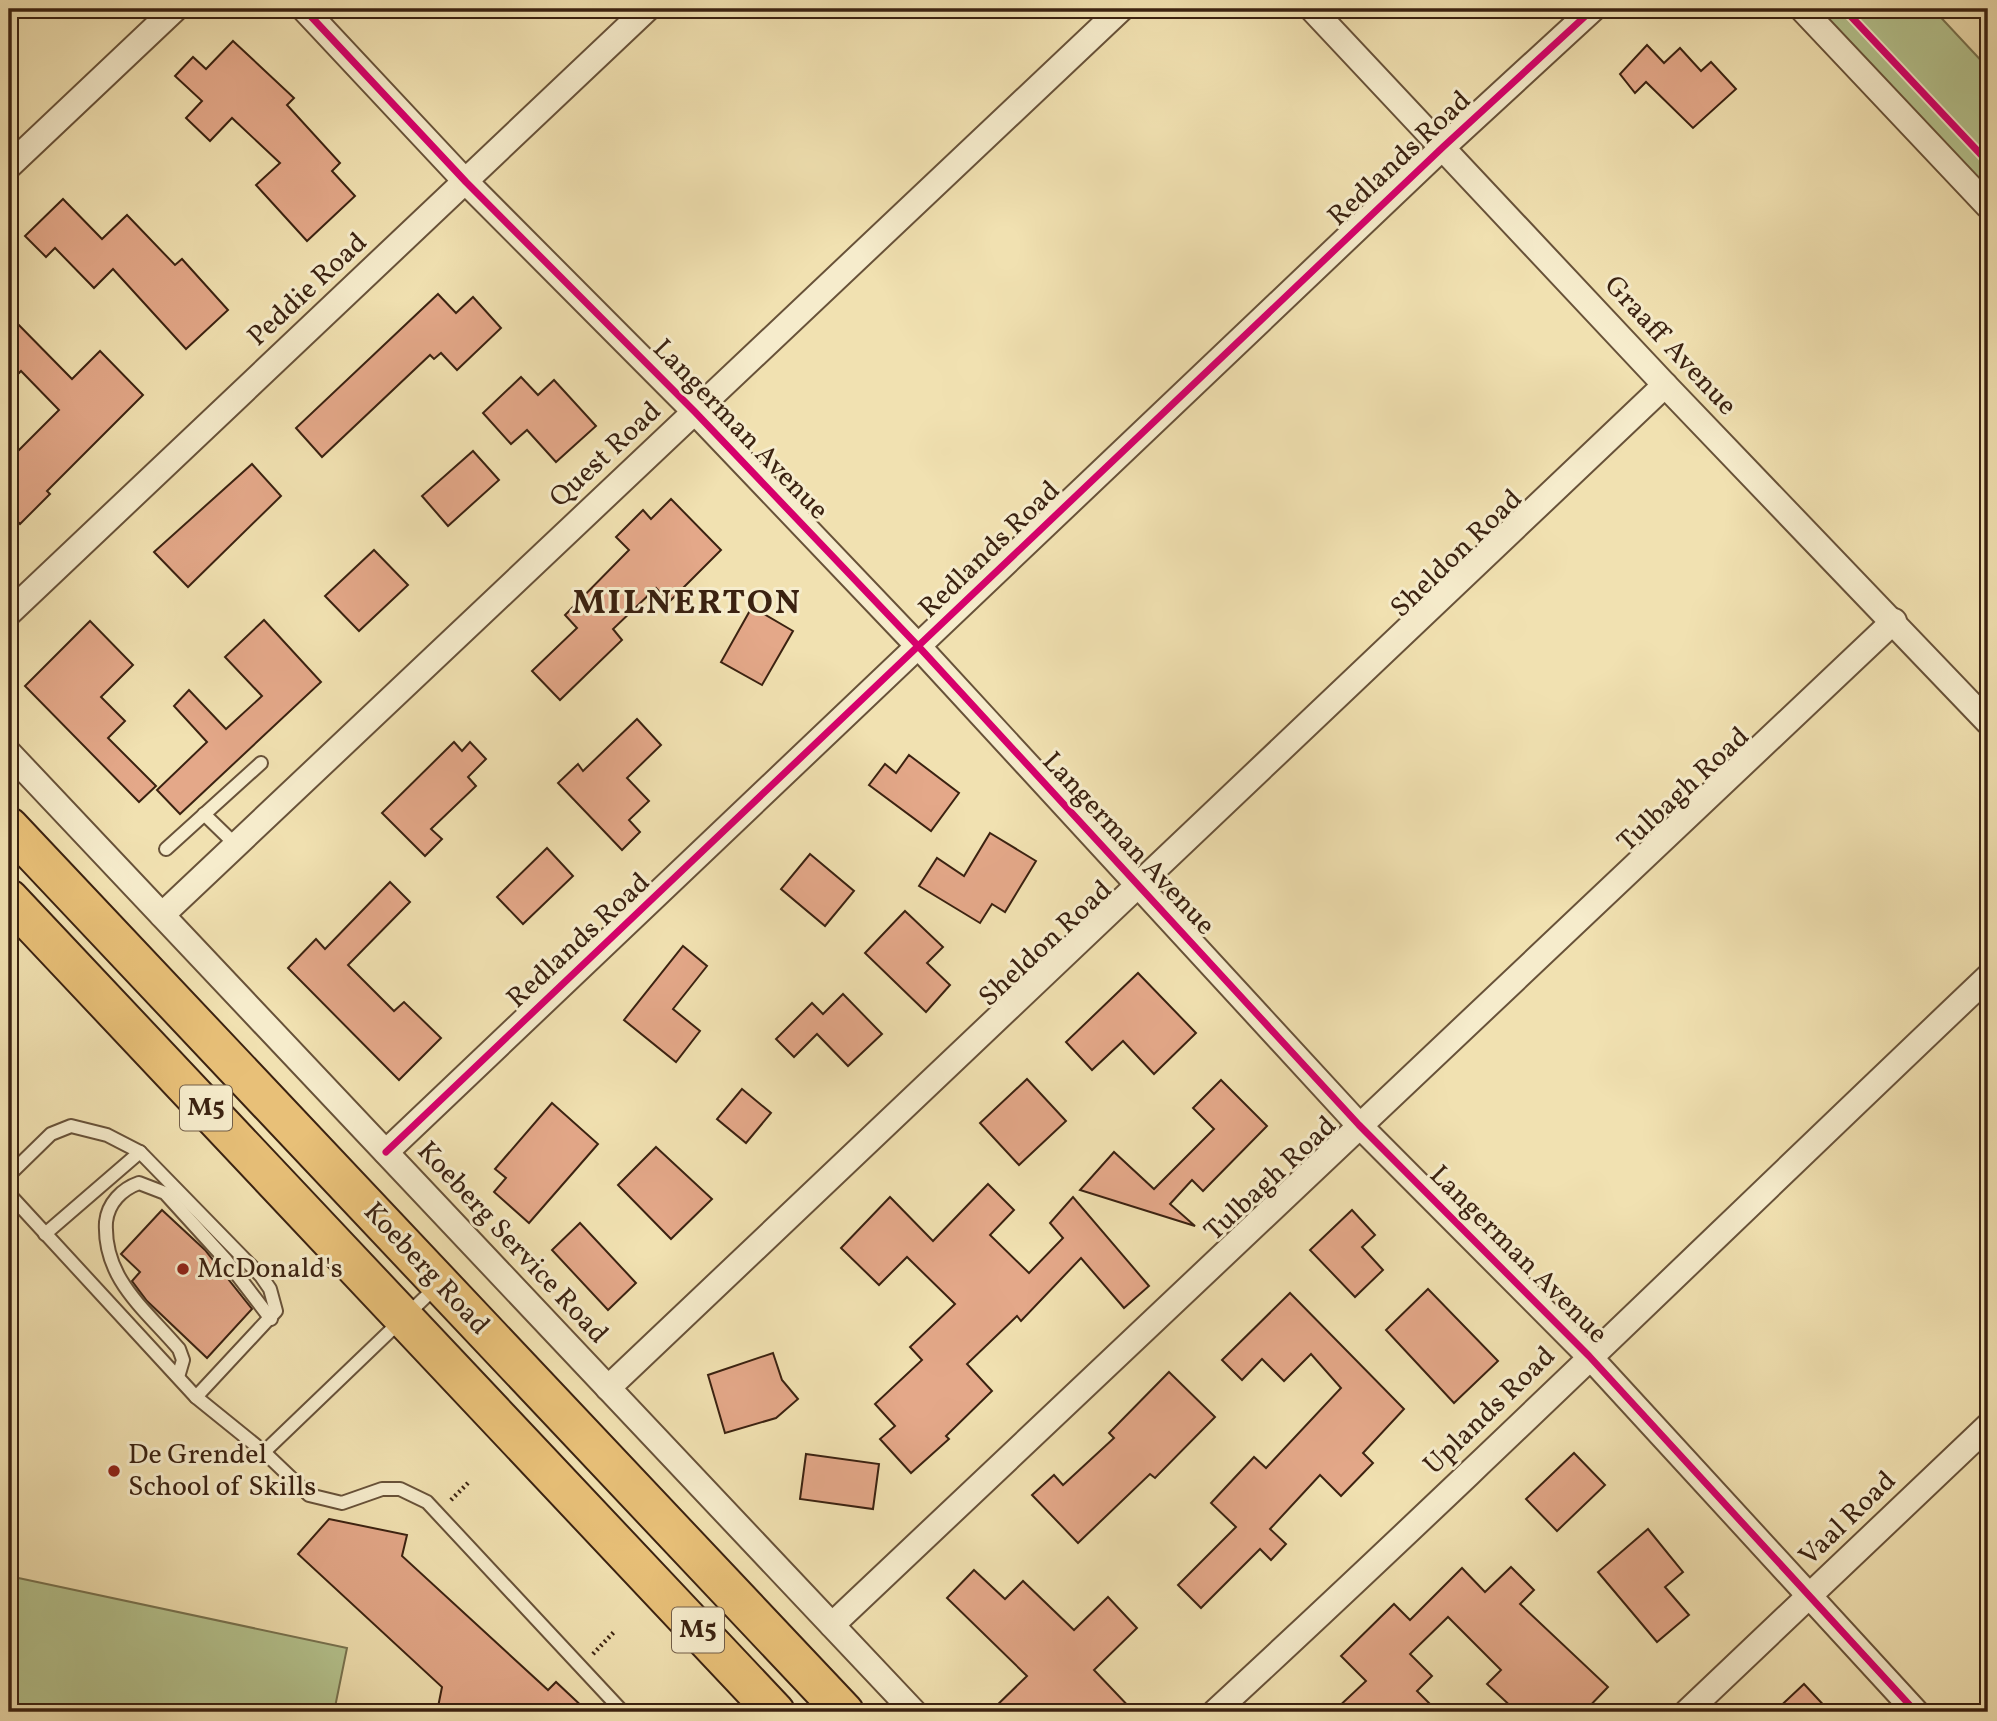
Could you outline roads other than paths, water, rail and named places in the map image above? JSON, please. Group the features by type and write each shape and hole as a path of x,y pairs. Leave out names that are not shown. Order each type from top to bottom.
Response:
{"main road":[{"name":"Koeberg Road","path":"9,827 844,1712"},
{"name":"Koeberg Road","path":"9,899 775,1712"}],"street":[{"path":"9,166 175,9"},
{"name":"Langerman Avenue","path":"304,9 466,182 695,412 919,647 1359,1125 1589,1356 1916,1712"},
{"name":"Peddie Road","path":"9,613 648,9"},
{"name":"Quest Road","path":"162,915 1121,9"},
{"name":"Graaff Avenue","path":"1312,9 1665,385 1988,722"},
{"name":"Redlands Road","path":"386,1152 1443,147 1593,9"},
{"path":"1802,9 1988,205"},
{"name":"Sheldon Road","path":"608,1388 1665,385"},
{"name":"Tulbagh Road","path":"832,1625 1894,621"},
{"name":"Koeberg Service Road","path":"9,753 914,1712"},
{"name":"Uplands Road","path":"1215,1712 1394,1547 1589,1356 1988,977"},
{"name":"Vaal Road","path":"1687,1712 1988,1426"}],"lane":[{"path":"166,849 261,763"},
{"path":"204,814 236,845"},
{"path":"9,1175 51,1134 71,1126 107,1135 140,1152 261,1276 275,1300 276,1311 196,1396"},
{"path":"45,1234 140,1152"},
{"path":"178,1377 183,1360 179,1349 116,1276 109,1261 105,1245 107,1217 111,1205 127,1187 139,1183 165,1193 225,1259 271,1319"},
{"path":"9,1194 196,1396 264,1452 309,1495 333,1503 351,1502 382,1489 410,1492 427,1502 623,1712"},
{"path":"264,1452 439,1283"}],"place":[{"name":"McDonald's","path":"183,1269"},
{"name":"De Grendel School of Skills","path":"114,1471"}],"district":[{"name":"MILNERTON","path":"687,604"}]}
